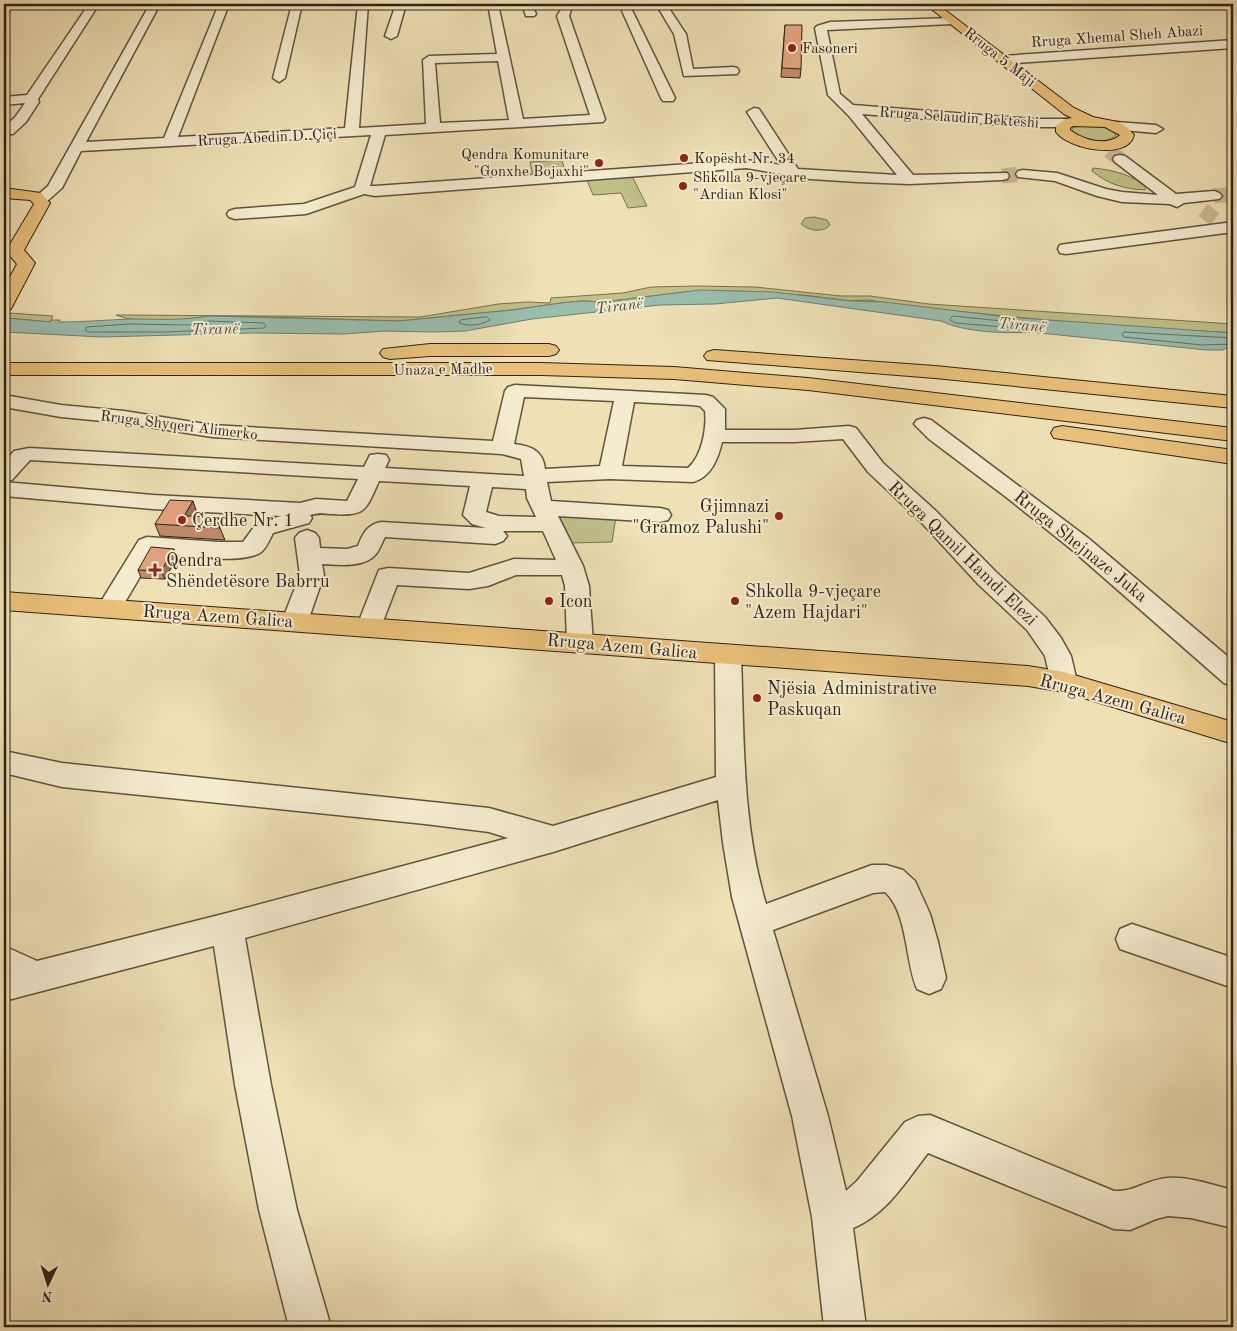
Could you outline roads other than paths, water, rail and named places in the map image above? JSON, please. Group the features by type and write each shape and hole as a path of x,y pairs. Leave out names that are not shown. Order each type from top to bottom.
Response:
{"main road":[{"name":"Rruga 5 Maji","path":"930,4 1003,60 1068,122 1073,139 1117,151"},
{"path":"1068,122 1090,121 1120,129 1126,139 1117,151"},
{"path":"4,193 30,194 40,200 41,207 15,251 26,263 4,305"},
{"path":"353,363 430,350 568,350"},
{"path":"695,355 894,368 1233,402"},
{"path":"4,356 353,363 600,357 738,364 1233,421"},
{"path":"353,363 417,374 659,379 773,388 1093,438 1233,457"},
{"name":"Unaza e Madhe","path":"4,369 353,363 674,372 880,392 1233,435"},
{"name":"Rruga Azem Galica","path":"4,601 370,626 728,655 1028,676 1064,682 1233,733"}],"street":[{"path":"4,4 30,4"},
{"path":"8,131 29,109 32,102 31,99 94,4"},
{"path":"40,200 54,188 155,4"},
{"path":"169,142 224,4"},
{"path":"278,78 296,4"},
{"path":"352,132 363,4"},
{"path":"391,36 401,4"},
{"path":"493,4 517,124"},
{"path":"624,4 668,98"},
{"path":"661,4 680,34 688,74 733,71"},
{"name":"Rruga Abedin D. Çiçi","path":"77,147 598,119 565,13"},
{"name":"Rruga Selaudin Bekteshi","path":"909,180 852,111 834,95 831,88 821,28 830,25 952,21"},
{"name":"Rruga Xhemal Sheh Abazi","path":"1003,60 1233,44"},
{"path":"433,128 429,60 503,57"},
{"path":"4,101 31,99"},
{"name":"Rruga Selaudin Bekteshi","path":"852,111 1032,127 1068,122"},
{"path":"754,112 794,172"},
{"path":"1120,129 1150,129"},
{"path":"364,189 362,186 378,131"},
{"name":"Rruga 5 Maji","path":"1117,151 1203,215"},
{"path":"235,214 306,209 364,189 374,191 746,164 794,172 909,180 1002,176"},
{"path":"1023,174 1057,177 1102,193 1203,215"},
{"path":"1066,249 1203,215 1214,196"},
{"path":"502,448 515,391 706,401 715,409 715,436"},
{"path":"610,472 625,396"},
{"name":"Rruga Shyqeri Alimerko","path":"4,401 61,411 124,417 212,431 502,448 525,452 530,456 534,464 536,480"},
{"name":"Rruga Shejnaze Juka","path":"924,424 1108,566 1233,676"},
{"name":"Rruga Qamil Hamdi Elezi","path":"715,436 794,436 849,432 857,446 878,471 1034,621 1056,652 1064,682"},
{"name":"Rruga Shyqeri Alimerko","path":"4,475 22,456 29,454 483,480 536,480 610,472 694,475 701,469 715,436"},
{"path":"109,608 147,545 248,550 254,546 265,528 316,506 352,508 358,503 386,440"},
{"path":"295,621 312,575 306,528 301,514 316,471"},
{"path":"483,480 474,516 496,529"},
{"path":"536,480 538,498 571,566 578,586 580,642"},
{"path":"4,489 301,514"},
{"path":"310,555 344,557 360,554 366,551 375,532 381,529 496,529 546,516 660,515"},
{"path":"496,529 493,559 502,571"},
{"path":"370,626 388,576 468,581 479,580 514,566 557,568 571,566"},
{"path":"728,655 731,784 738,843 748,898 810,1116 832,1218 845,1327"},
{"path":"4,762 62,775 343,802 489,820 553,839"},
{"path":"4,962 19,981 227,928 553,839 731,784"},
{"path":"755,922 872,879 886,878 898,884 907,895 929,978"},
{"path":"227,928 253,1085 278,1210 310,1327"},
{"path":"1132,939 1233,973"},
{"path":"832,1218 855,1208 871,1195 918,1135 930,1134 1114,1210 1130,1210 1152,1200 1168,1197 1191,1199 1233,1209"}],"water":[{"name":"Tiranë","path":"700,290 773,292 851,301 884,302 1007,317 1233,333 1233,349 1207,350 1030,332 984,331 961,328 941,321 777,298 715,304 660,305 532,319 465,331 385,331 344,334 253,333 102,337 4,332 4,323 7,318 50,322 52,320 60,320 59,322 179,319 208,316 399,321 581,301 604,302"}],"tunnel":[{"path":"1109,151 1120,159"},
{"path":"1002,176 1023,174"},
{"path":"1214,196 1233,194"},
{"path":"1203,210 1217,221"}],"place":[{"name":"Fasoneri","path":"792,48"},
{"name":"Kopësht Nr. 34","path":"684,158"},
{"name":"Qendra Komunitare \"Gonxhe Bojaxhi\"","path":"599,163"},
{"name":"Shkolla 9-vjeçare \"Ardian Klosi\"","path":"683,186"},
{"name":"Gjimnazi \"Gramoz Palushi\"","path":"779,516"},
{"name":"Çerdhe Nr. 1","path":"182,520"},
{"name":"Qendra Shëndetësore Babrru","path":"155,570"},
{"name":"Icon","path":"549,601"},
{"name":"Shkolla 9-vjeçare \"Azem Hajdari\"","path":"735,601"},
{"name":"Njësia Administrative Paskuqan","path":"757,698"}]}
